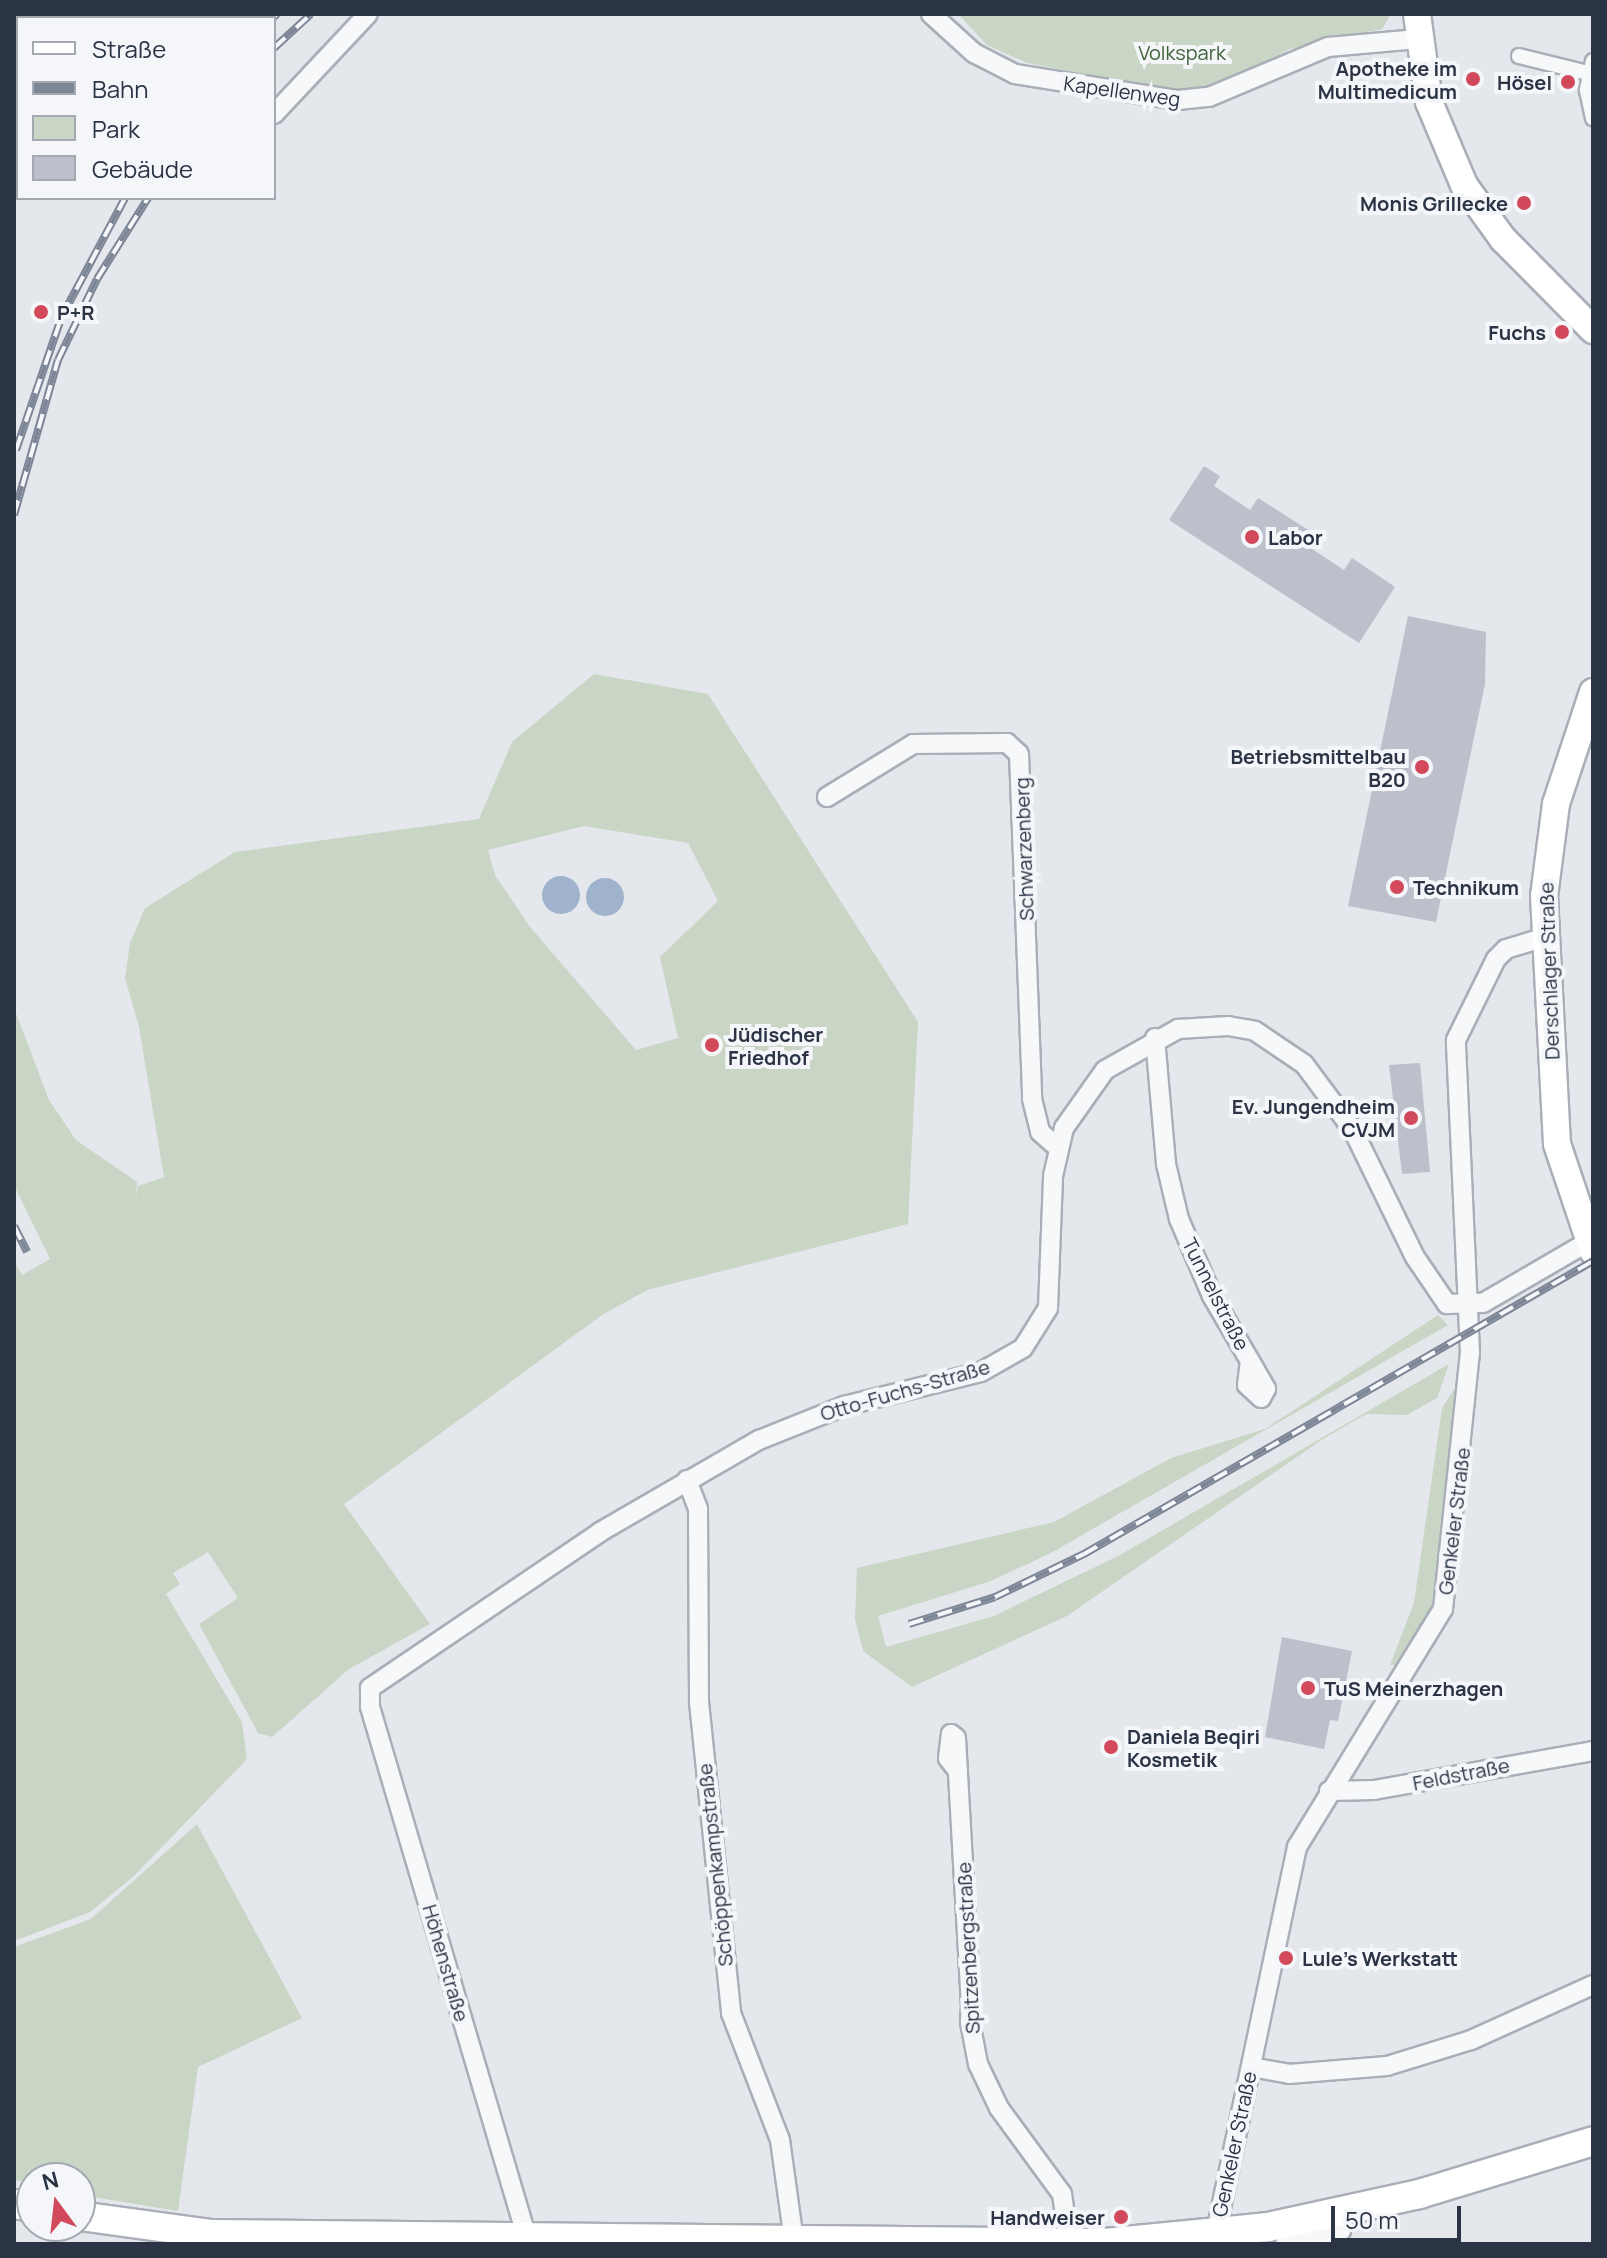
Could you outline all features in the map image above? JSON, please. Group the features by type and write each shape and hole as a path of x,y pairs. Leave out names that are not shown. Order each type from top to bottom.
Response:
{"main road":[{"path":"1418,27 1429,102 1464,185 1503,239 1593,330"},
{"name":"Derschlager Straße","path":"1591,1247 1557,1144 1546,937 1549,839 1593,692"},
{"path":"96,2218 173,2230 278,2239 1069,2243 1214,2239 1345,2211 1593,2141"}],"street":[{"path":"276,112 368,14"},
{"name":"Kapellenweg","path":"931,14 974,53 1015,74 1178,100 1209,97 1328,47 1418,27"},
{"path":"1519,56 1590,67 1593,118"},
{"name":"Schwarzenberg","path":"827,797 913,744 1007,743 1019,754 1032,1099 1040,1132 1057,1147"},
{"name":"Genkeler Straße","path":"1214,2239 1297,1847 1443,1609 1467,1391 1470,1307 1456,1040 1496,959 1506,949 1546,937"},
{"name":"Otto-Fuchs-Straße","path":"370,1688 521,1582 687,1480 811,1417 981,1372 1023,1348 1048,1308 1057,1147 1094,1081 1155,1038 1201,1025 1228,1026 1292,1051 1353,1130 1438,1295 1447,1304 1470,1307"},
{"name":"Tunnelstraße","path":"1155,1038 1166,1164 1179,1219 1250,1361"},
{"path":"1470,1307 1591,1247"},
{"name":"Schöppenkampstraße","path":"687,1480 698,1509 699,1702 731,2013 780,2140 794,2241"},
{"name":"Höhenstraße","path":"370,1688 370,1707 527,2238"},
{"name":"Feldstraße","path":"1329,1791 1374,1790 1593,1751"},
{"name":"Spitzenbergstraße","path":"958,1771 975,2053 999,2108 1062,2194 1069,2243"},
{"path":"1251,2067 1289,2074 1400,2063 1471,2040 1593,1985"},
{"path":"1285,2244 1341,2231 1345,2211"}],"green space":[{"name":"Volkspark","path":"958,14 1391,14 1382,29 1290,49 1216,86 1184,92 1027,63 987,45"},
{"path":"594,674 708,694 918,1022 908,1224 647,1290 602,1315 344,1504 430,1624 349,1669 272,1737 258,1733 199,1624 238,1598 208,1552 173,1573 180,1584 166,1594 242,1722 247,1759 134,1876 90,1912 14,1941 14,1261 22,1275 50,1259 14,1185 14,1008 49,1100 76,1140 137,1182 136,1197 138,1186 164,1177 139,1027 125,978 130,943 145,908 235,852 479,819 512,742","holes":["584,826 688,843 718,901 660,957 678,1038 636,1050 530,927 495,875 488,850"]},
{"path":"1438,1315 1448,1325 1049,1554 988,1582 878,1616 886,1647 994,1616 1120,1555 1449,1364 1437,1398 1407,1415 1366,1414 1320,1441 1067,1616 912,1687 863,1651 855,1619 857,1568 1054,1522 1171,1458 1265,1429"},
{"path":"1461,1379 1437,1606 1403,1665 1390,1665 1414,1603 1442,1408"},
{"path":"197,1824 302,2018 198,2067 178,2211 96,2198 96,2162 16,2162 14,2181 14,1947 91,1919"}],"water":[{"path":"561,876 574,882 580,895 574,908 561,914 548,908 542,895 548,882"},
{"path":"605,878 618,884 624,897 618,910 605,916 592,910 586,897 592,884"}],"building":[{"name":"Labor","path":"1204,466 1220,476 1214,486 1250,510 1258,498 1310,531 1303,543 1344,570 1352,558 1395,587 1359,643 1169,520"},
{"name":"Betriebsmittelbau B20","path":"1408,616 1486,632 1485,684 1436,922 1348,906"},
{"name":"Ev. Jungendheim CVJM","path":"1420,1063 1430,1172 1402,1174 1389,1065"},
{"name":"TuS Meinerzhagen","path":"1282,1637 1352,1651 1338,1721 1330,1720 1324,1749 1265,1737"}],"railway":[{"path":"276,46 311,14"},
{"path":"16,450 62,316 124,200"},
{"path":"14,515 58,360 97,279 147,200"},
{"path":"14,1226 27,1252"},
{"path":"909,1624 995,1597 1084,1554 1593,1261"}],"place":[{"name":"Apotheke im Multimedicum","path":"1473,79"},
{"name":"Hösel","path":"1568,82"},
{"name":"Monis Grillecke","path":"1524,203"},
{"name":"P+R","path":"41,312"},
{"name":"Fuchs","path":"1562,332"},
{"name":"Labor","path":"1252,537"},
{"name":"Betriebsmittelbau B20","path":"1422,767"},
{"name":"Technikum","path":"1397,887"},
{"name":"Jüdischer Friedhof","path":"712,1045"},
{"name":"Ev. Jungendheim CVJM","path":"1411,1118"},
{"name":"TuS Meinerzhagen","path":"1308,1688"},
{"name":"Daniela Beqiri Kosmetik","path":"1111,1747"},
{"name":"Lule's Werkstatt","path":"1286,1958"},
{"name":"Handweiser","path":"1121,2217"}]}
